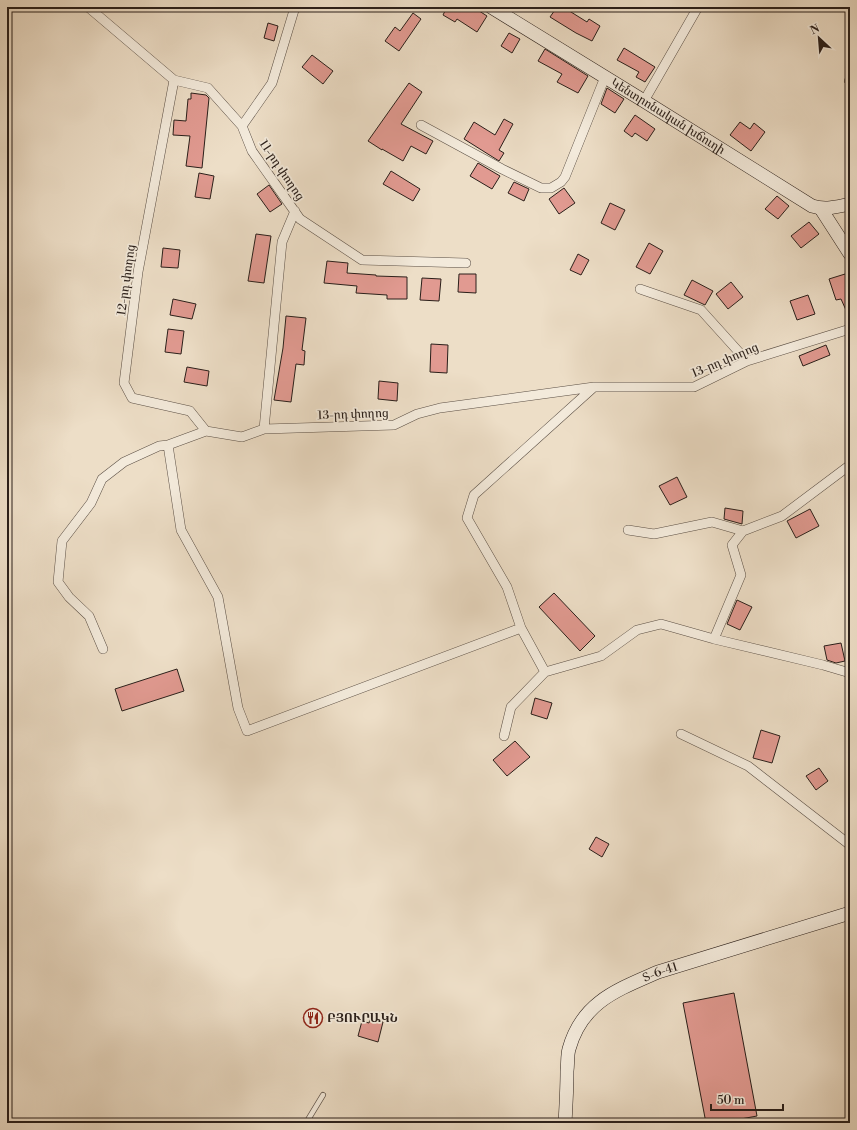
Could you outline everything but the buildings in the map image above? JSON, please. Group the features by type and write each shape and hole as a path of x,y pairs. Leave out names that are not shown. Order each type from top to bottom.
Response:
{"main road":[{"name":"Կենտրոնական խճուղի","path":"490,7 644,101 804,202 821,209"},
{"path":"850,204 821,209 850,254"},
{"name":"Տ-6-41","path":"565,1123 568,1050 579,1023 588,1012 602,1000 630,984 658,972 850,913"}],"street":[{"path":"88,7 174,80 208,88 242,126 272,83 295,7"},
{"path":"644,101 698,7"},
{"path":"421,125 502,169 541,188 551,188 561,182 565,177 605,77"},
{"name":"12-րդ փողոց","path":"174,80 138,272 124,383 132,398 190,411 206,431"},
{"name":"11-րդ փողոց","path":"242,126 252,151 295,210 282,242 264,429"},
{"path":"295,210 300,219 362,260 466,263"},
{"path":"640,289 701,310 747,361"},
{"name":"13-րդ փողոց","path":"103,649 89,616 69,597 58,582 62,541 91,503 102,479 124,462 159,446 168,445 206,431 242,437 264,429 394,426 417,414 440,408 594,387 694,387 747,361 850,329"},
{"path":"545,672 521,628 507,587 467,518 474,495 594,387"},
{"path":"168,445 180,530 218,598 238,708 247,731 521,628"},
{"path":"714,640 741,575 732,545 743,531 782,516 850,465"},
{"path":"628,530 654,534 712,522 743,531"},
{"path":"504,736 511,707 545,672 601,656 637,630 661,624 714,640 823,665 850,673"},
{"path":"681,734 748,766 850,845"}],"lane":[{"path":"847,81 850,73"},
{"path":"306,1123 323,1095"}],"place":[{"name":"ԲՅՈՒՐԱԿՆ","path":"313,1018"}]}
